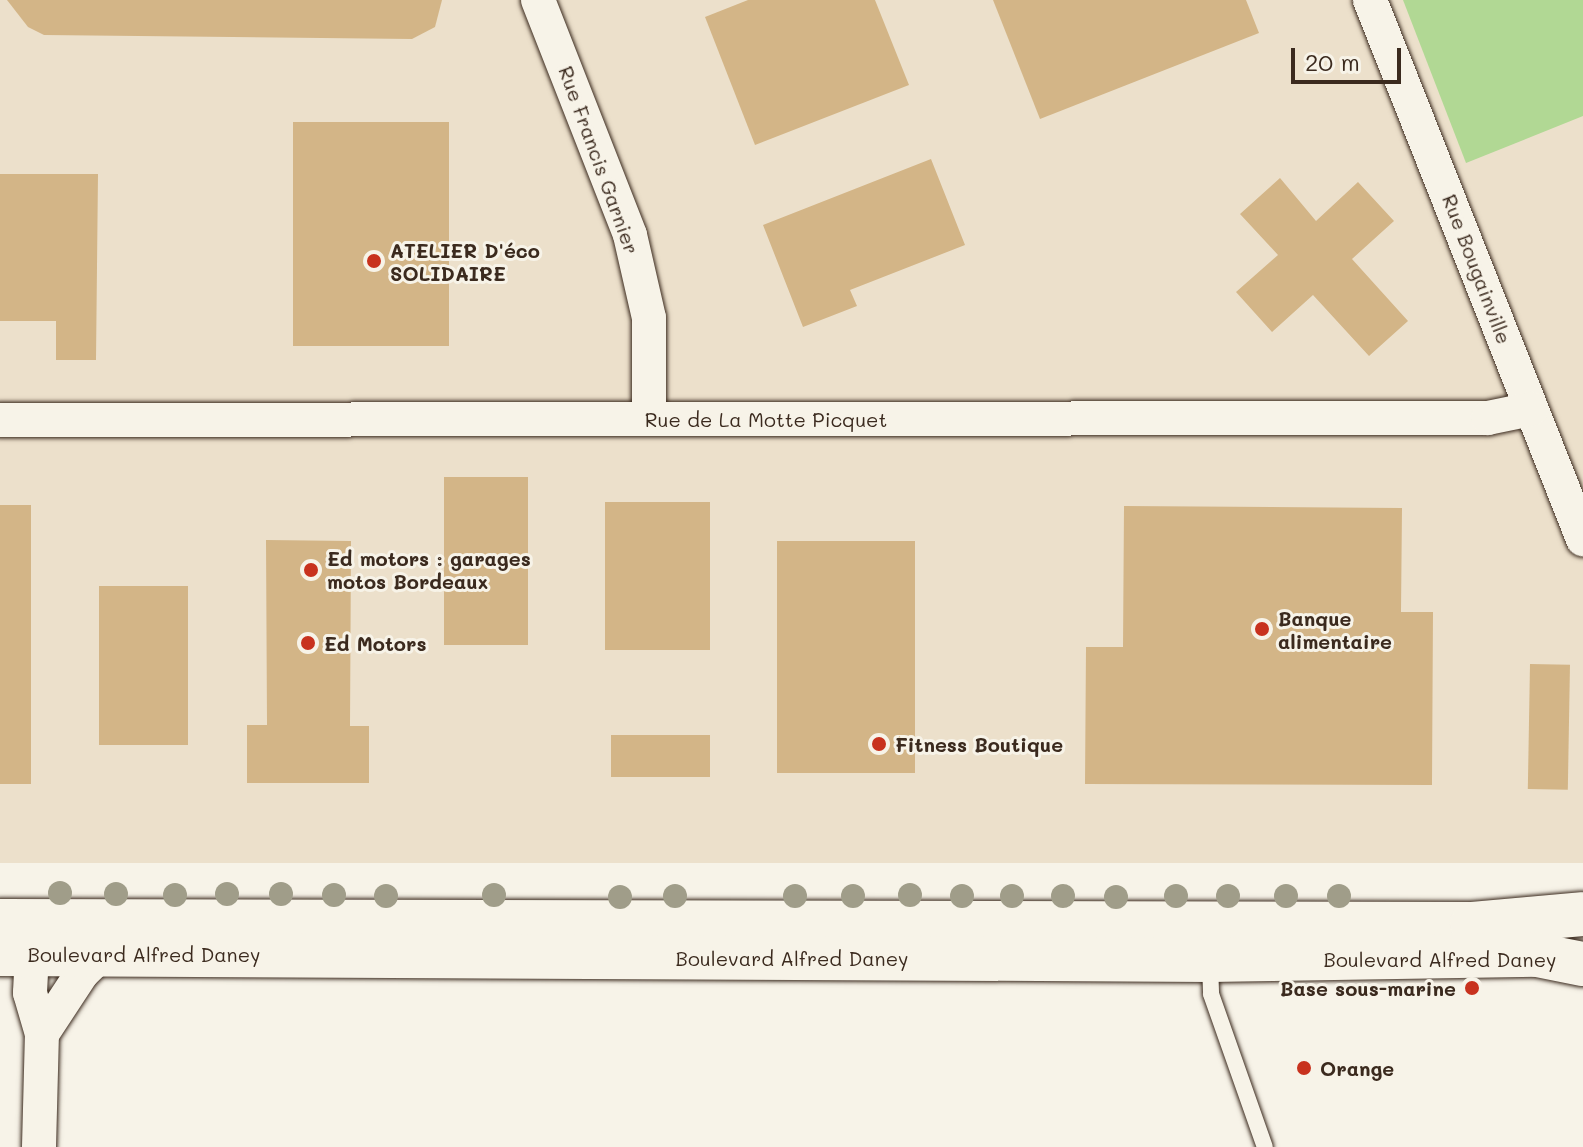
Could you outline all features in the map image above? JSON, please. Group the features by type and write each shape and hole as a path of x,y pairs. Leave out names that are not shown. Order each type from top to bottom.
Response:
{"main road":[{"name":"Boulevard Alfred Daney","path":"1210,943 1583,914"},
{"name":"Boulevard Alfred Daney","path":"0,921 91,938 1210,943 1537,955 1583,964"},
{"name":"Boulevard Alfred Daney","path":"16,954 91,938"}],"street":[{"name":"Rue Francis Garnier","path":"538,0 630,235 649,318 649,419"},
{"name":"Rue Bougainville","path":"1370,0 1583,539"},
{"name":"Rue de La Motte Picquet","path":"0,420 1488,418 1531,409"},
{"path":"42,1034 82,973 91,938"},
{"path":"16,954 42,1034 39,1147"}],"lane":[{"path":"1210,943 1211,994 1265,1147"}],"shaded area":[{"path":"0,0 1583,0 1583,863 0,863"}],"green space":[{"path":"1403,0 1583,0 1583,116 1466,163"}],"building":[{"path":"7,0 442,0 435,27 412,39 44,35 28,27"},
{"path":"748,0 875,0 909,85 755,145 705,17"},
{"path":"993,0 1246,0 1259,33 1040,119"},
{"path":"293,122 449,122 449,346 293,346"},
{"path":"931,159 965,245 850,290 857,306 803,327 763,225"},
{"path":"0,174 98,174 96,360 56,360 56,321 0,321"},
{"path":"1280,178 1316,221 1358,182 1394,221 1352,259 1408,321 1369,356 1313,295 1272,332 1236,292 1278,255 1240,214"},
{"path":"444,477 528,477 528,645 444,645"},
{"path":"605,502 710,502 710,650 605,650"},
{"path":"0,505 31,505 31,784 0,784"},
{"name":"Banque alimentaire","path":"1124,506 1402,508 1401,612 1433,612 1432,785 1085,784 1086,647 1123,647"},
{"path":"266,540 351,541 350,726 369,726 369,783 247,783 247,725 267,725"},
{"path":"777,541 915,541 915,773 777,773"},
{"path":"99,586 188,586 188,745 99,745"},
{"path":"1530,664 1570,665 1568,790 1528,789"},
{"path":"611,735 710,735 710,777 611,777"}],"place":[{"name":"ATELIER D'éco SOLIDAIRE","path":"374,261"},
{"name":"Ed motors : garages motos Bordeaux","path":"311,570"},
{"name":"Banque alimentaire","path":"1262,629"},
{"name":"Ed Motors","path":"308,643"},
{"name":"Fitness Boutique","path":"879,744"},
{"name":"Base sous-marine","path":"1472,988"},
{"name":"Orange","path":"1304,1068"}]}
